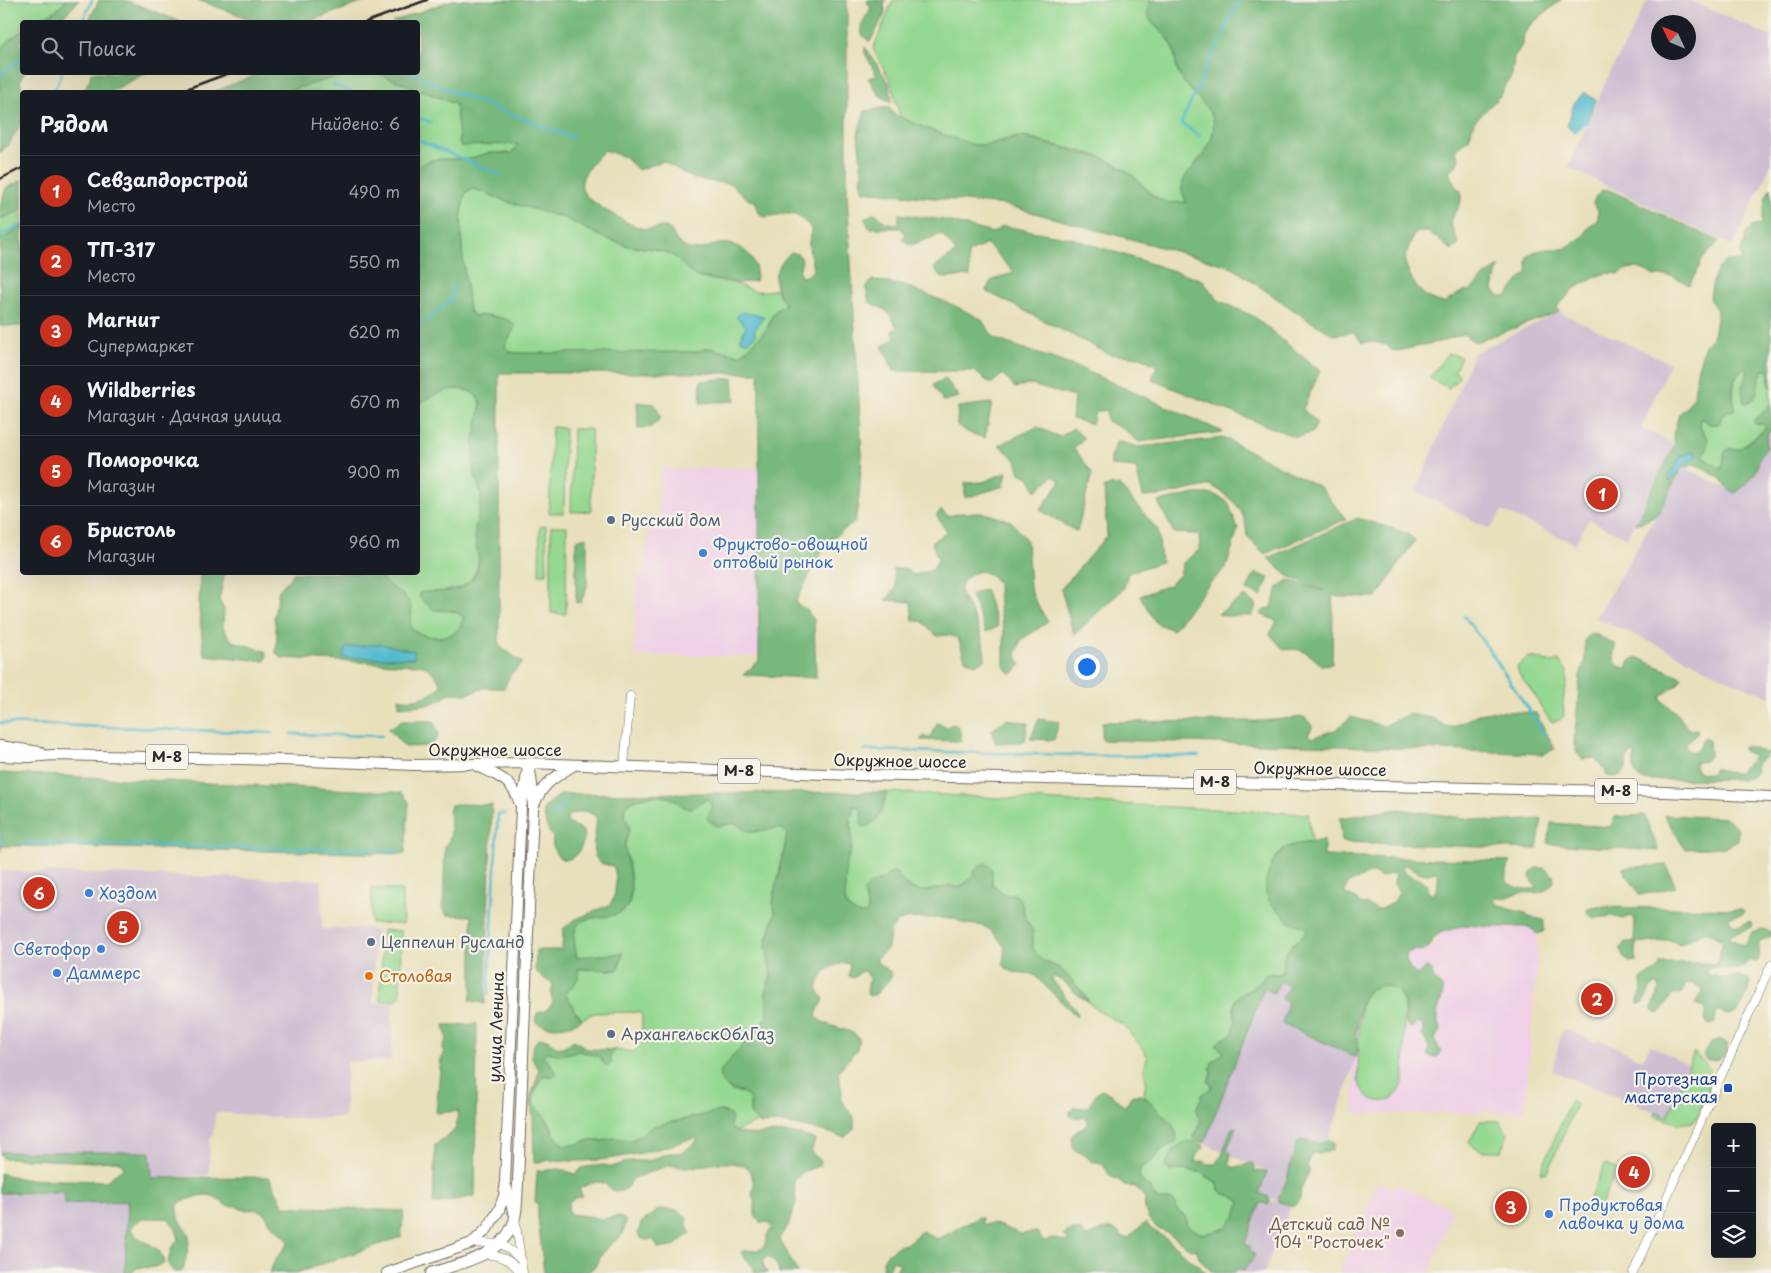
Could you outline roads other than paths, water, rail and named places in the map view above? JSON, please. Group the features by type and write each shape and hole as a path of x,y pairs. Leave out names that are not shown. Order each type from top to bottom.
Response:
{"main road":[{"name":"Окружное шоссе","path":"0,746 53,754 415,765 528,763 854,775 1656,791 1748,795 1771,798"},
{"name":"Окружное шоссе","path":"0,756 30,757 53,754"},
{"name":"улица Ленина","path":"515,1217 505,1182 521,808 528,763"},
{"name":"улица Ленина","path":"515,1217 533,808 532,785 528,763"},
{"name":"улица Ленина","path":"474,764 507,781 516,792 521,808"},
{"name":"улица Ленина","path":"533,808 545,785 575,765"},
{"name":"Окружное шоссе","path":"1748,795 1771,790"},
{"path":"512,1024 524,1028"},
{"path":"387,1273 472,1243 487,1229 499,1210 504,1196 505,1182"},
{"path":"431,1273 486,1254 504,1239 515,1217"}],"street":[{"path":"624,767 630,696"},
{"path":"1634,1273 1771,965"},
{"name":"улица Ленина","path":"515,1217 522,1273"},
{"path":"472,1243 499,1243 522,1261"},
{"path":"486,1254 503,1256 522,1273"}],"water":[{"path":"1584,92 1596,100 1586,124 1575,133 1567,126 1574,103"},
{"path":"741,312 764,316 754,331 756,335 748,343 740,339 746,326 736,317"},
{"path":"1695,451 1697,456 1686,464 1670,481 1667,478 1681,456"},
{"path":"380,644 414,651 414,658 343,658 345,648"}],"waterway":[{"path":"80,20 84,18 92,0"},
{"path":"1200,136 1181,123 1239,0"},
{"path":"0,75 20,60"},
{"path":"55,90 61,75"},
{"path":"417,75 454,92 573,138"},
{"path":"333,85 348,90"},
{"path":"420,118 431,122"},
{"path":"420,141 500,175"},
{"path":"0,235 20,226"},
{"path":"420,324 452,299 453,286"},
{"path":"1464,616 1490,651 1545,735"},
{"path":"0,723 272,733"},
{"path":"291,734 382,736"},
{"path":"865,750 1113,756 1199,756"},
{"path":"551,816 568,802"},
{"path":"488,995 498,814 505,814"},
{"path":"22,843 398,850"}],"railway":[{"path":"372,20 427,0"},
{"path":"183,90 224,75"},
{"path":"0,179 20,169"}],"place":[{"name":"Севзапдорстрой","path":"1602,494"},
{"name":"Русский дом","path":"611,520"},
{"name":"Фруктово-овощной оптовый рынок","path":"703,553"},
{"name":"Бристоль","path":"39,893"},
{"name":"Хоздом","path":"89,893"},
{"name":"Поморочка","path":"123,927"},
{"name":"Цеппелин Русланд","path":"371,942"},
{"name":"Светофор","path":"101,949"},
{"name":"Даммерс","path":"57,973"},
{"name":"Столовая","path":"369,976"},
{"name":"ТП-317","path":"1597,999"},
{"name":"АрхангельскОблГаз","path":"611,1034"},
{"name":"Протезная мастерская","path":"1728,1088"},
{"name":"Wildberries","path":"1634,1172"},
{"name":"Магнит","path":"1511,1207"},
{"name":"Продуктовая лавочка у дома","path":"1549,1214"},
{"name":"Детский сад № 104 \"Росточек\"","path":"1400,1233"}]}
